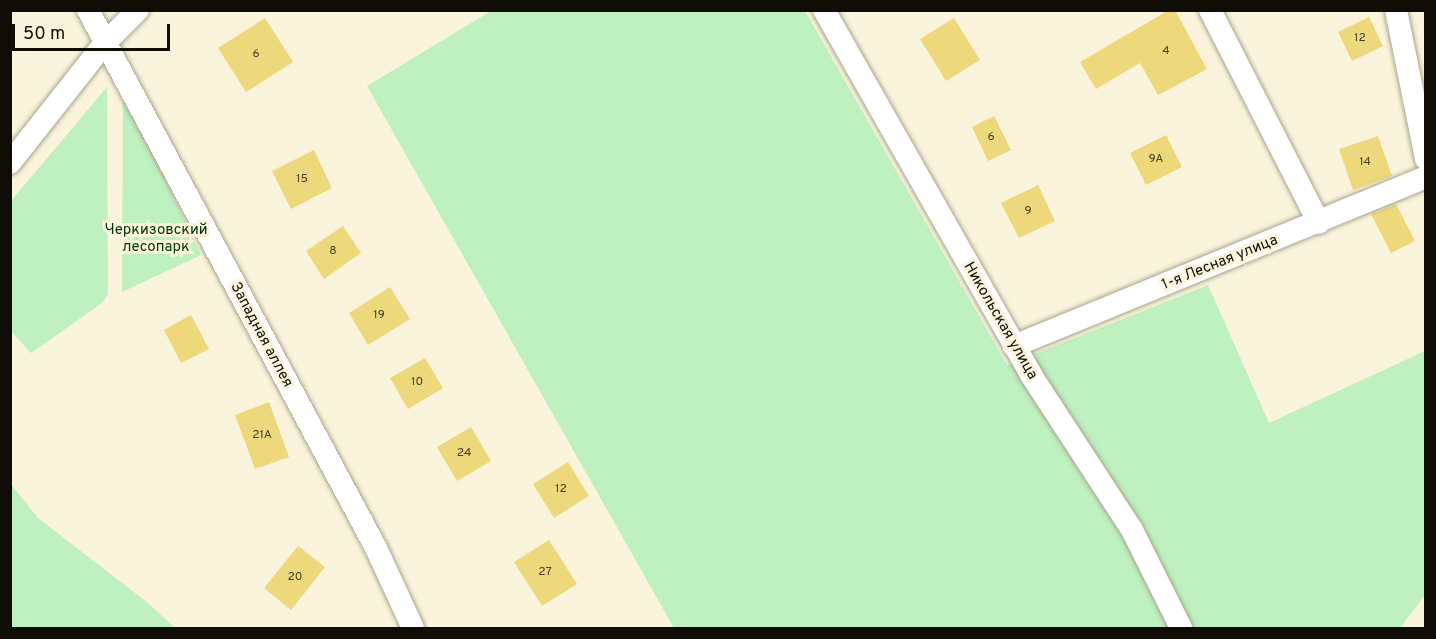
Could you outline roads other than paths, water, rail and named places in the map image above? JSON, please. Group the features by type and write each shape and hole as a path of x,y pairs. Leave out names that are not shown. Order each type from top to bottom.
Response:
{"street":[{"name":"Западная аллея","path":"88,10 104,45 376,548 413,628"},
{"path":"10,163 104,45 138,10"},
{"name":"Никольская улица","path":"824,10 1014,346 1132,530 1181,628"},
{"path":"1210,10 1318,223"},
{"path":"1396,10 1425,159"},
{"name":"1-я Лесная улица","path":"1014,346 1318,223 1425,177"}],"park label":[{"name":"Черкизовский лесопарк","path":"156,238"}]}
